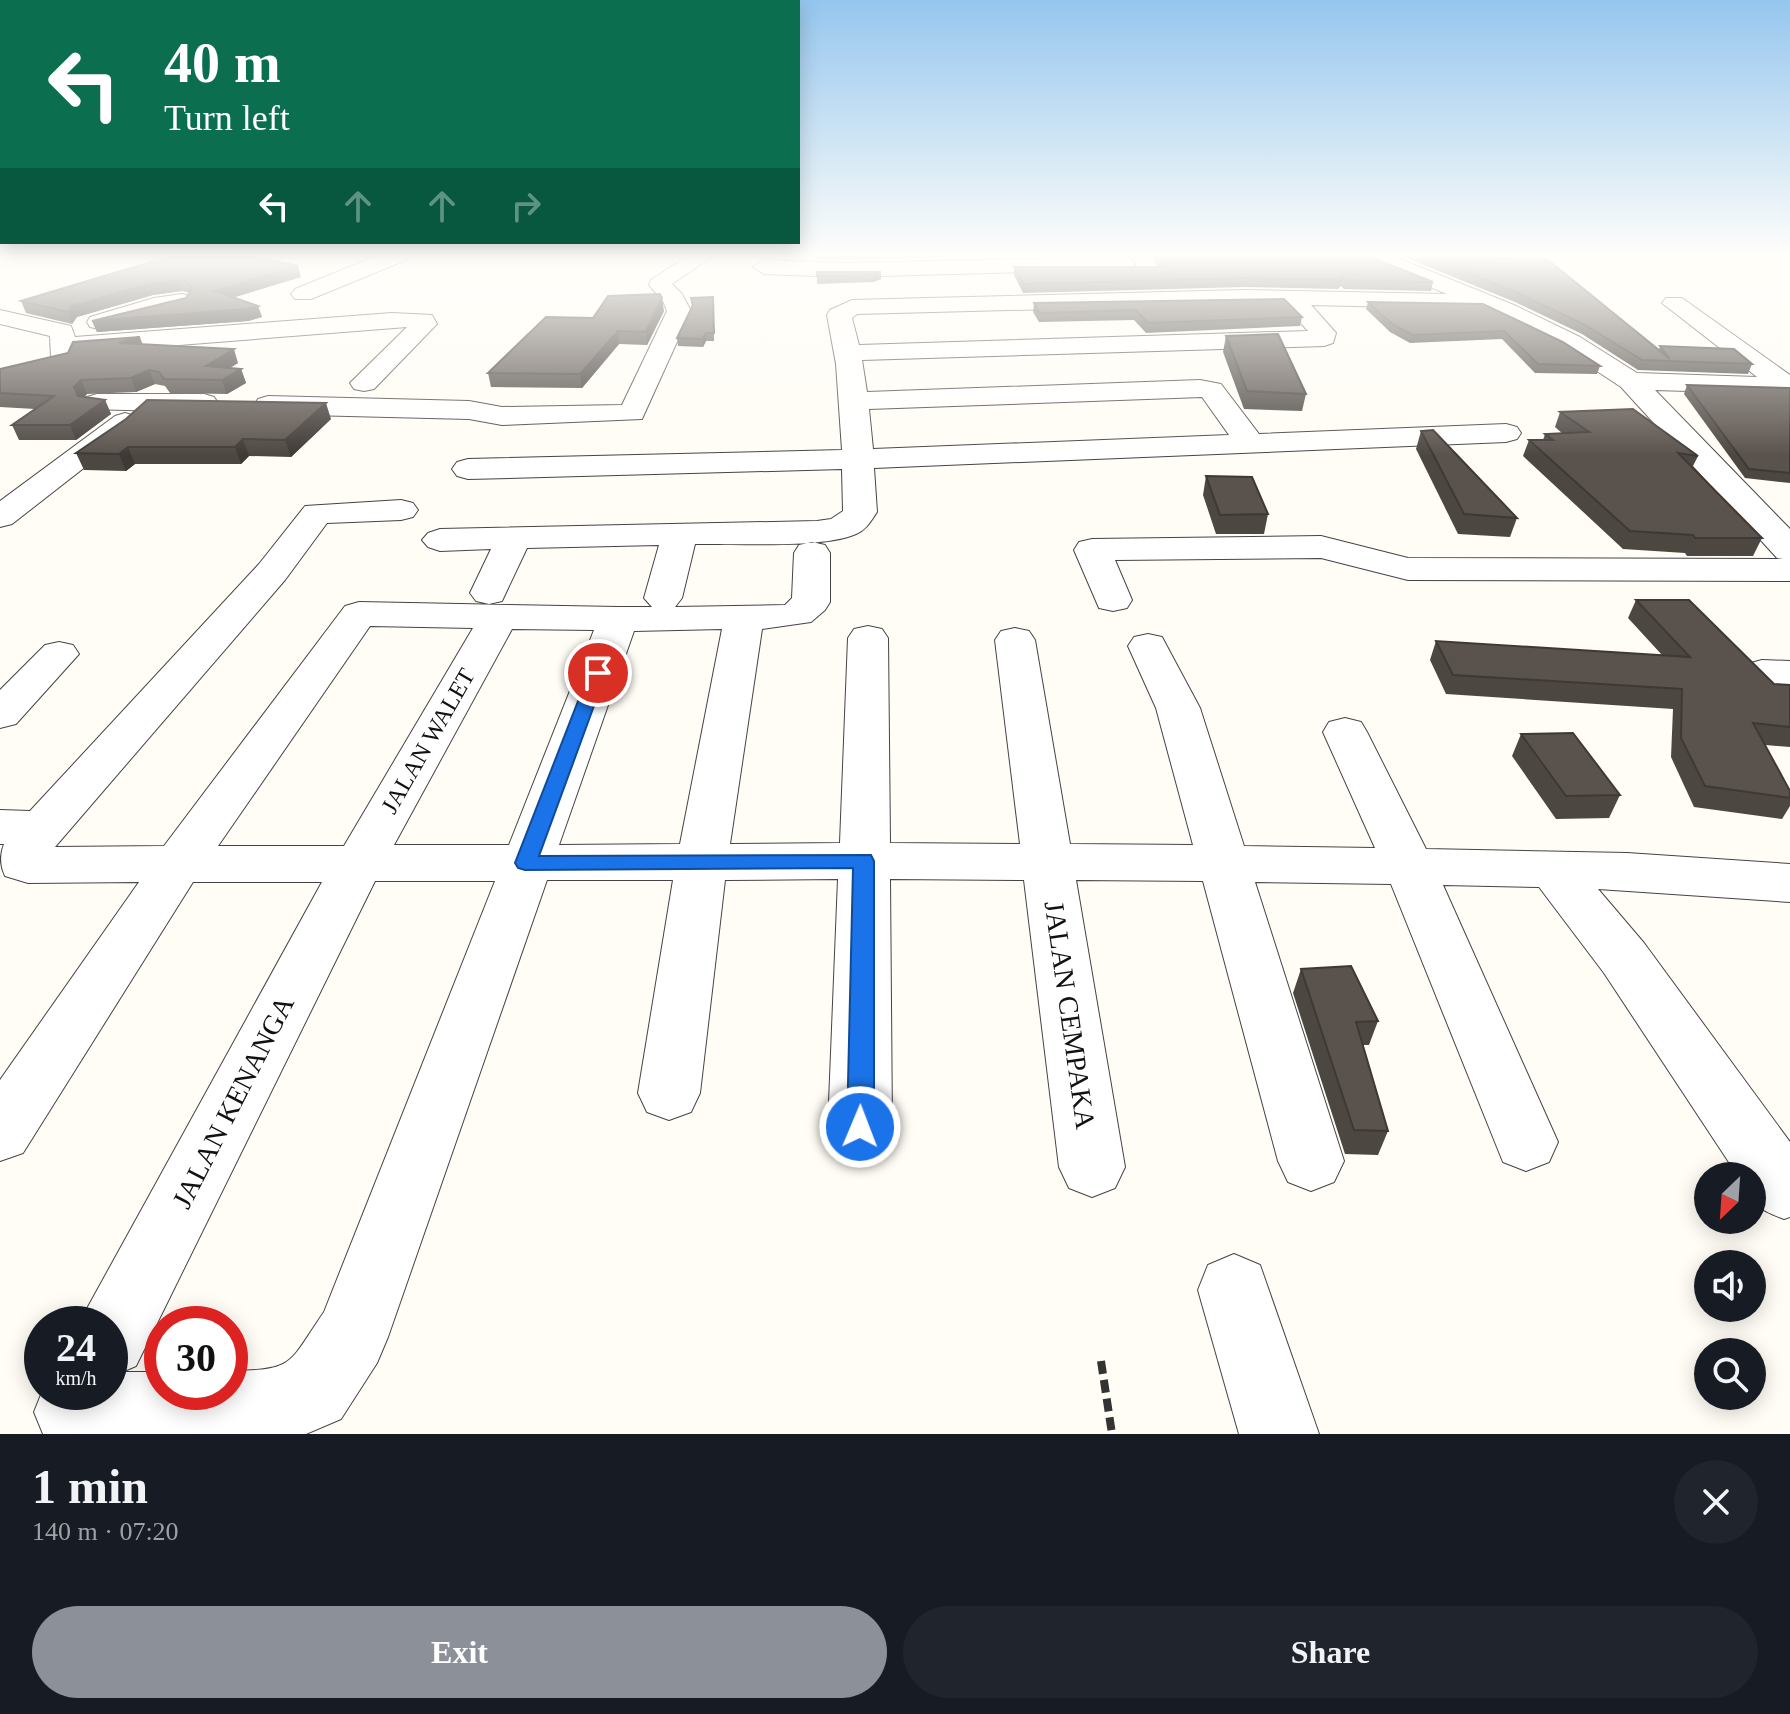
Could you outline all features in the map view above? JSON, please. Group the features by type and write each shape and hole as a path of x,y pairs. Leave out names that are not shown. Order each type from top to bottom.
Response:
{"street":[{"path":"8,322 57,350 108,369"},
{"path":"57,350 120,322"},
{"path":"57,350 371,322"},
{"path":"364,383 426,322"},
{"path":"97,403 150,389 237,404 469,410 502,416 628,414 634,410 674,322"},
{"path":"440,540 843,528 854,522 860,512 855,401 849,353 841,322"},
{"path":"849,353 1324,338 1313,322"},
{"path":"1522,322 1606,362 1631,381 1790,550"},
{"path":"1700,322 1788,386"},
{"path":"1631,381 1788,386"},
{"path":"855,401 1200,388 1211,390 1250,443"},
{"path":"0,517 150,389"},
{"path":"535,469 562,416"},
{"path":"468,469 858,459 1506,433"},
{"path":"401,510 317,513 272,572 16,848 28,865 702,861 1222,863 1588,870 1790,883"},
{"path":"663,598 680,533"},
{"name":"JALAN WALET","path":"357,865 494,606 513,539"},
{"path":"1113,600 1092,550 1321,547 1346,550 1381,564 1408,569 1790,570"},
{"path":"0,1133 178,865 359,614 494,606 618,619 781,617 806,610 811,602 812,553"},
{"path":"72,1413 271,1409 314,1392 351,1337 618,619"},
{"path":"669,1093 702,861 744,619"},
{"path":"860,1127 868,638"},
{"name":"JALAN CEMPAKA","path":"1015,640 1092,1167"},
{"path":"1148,646 1178,708 1311,1161"},
{"path":"0,715 59,654"},
{"path":"1345,732 1409,866 1526,1142"},
{"name":"JALAN KENANGA","path":"128,1306 357,865"},
{"path":"1588,870 1624,958 1784,1188"},
{"path":"1234,1290 1279,1434"}],"path":[{"path":"1101,1361 1112,1434"}],"building":[{"path":"541,322 651,322 646,332 618,331 580,374 488,373"},
{"path":"685,322 714,322 714,333 706,333 702,339 677,338"},
{"path":"1390,322 1521,322 1563,342 1600,366 1538,364 1504,331 1413,335"},
{"path":"1579,322 1624,322 1670,359 1660,346 1734,349 1752,364 1642,360"},
{"path":"1278,334 1306,394 1247,391 1226,336"},
{"path":"140,337 119,343 234,349 206,366 241,369 222,380 164,379 159,372 149,370 131,378 81,380 74,387 78,396 105,400 70,425 12,425 54,396 0,393 0,369 68,353 73,342"},
{"path":"1687,385 1790,388 1790,473 1749,469"},
{"path":"147,400 326,403 285,440 243,439 235,447 128,447 119,454 76,453 126,419"},
{"path":"1633,409 1698,456 1678,453 1762,538 1695,538 1693,535 1630,531 1529,440 1553,440 1545,434 1589,432 1560,412"},
{"path":"1433,430 1517,518 1464,514 1421,431"},
{"path":"1206,476 1252,477 1268,514 1220,515"},
{"path":"1636,600 1689,600 1774,684 1790,685 1790,727 1753,723 1790,791 1790,798 1705,786 1681,738 1682,689 1453,675 1436,641 1690,657"},
{"path":"1573,733 1620,795 1566,796 1521,734"},
{"path":"1351,966 1378,1021 1356,1022 1388,1131 1354,1130 1301,969"}],"route":[{"path":"598,673 525,863 863,861 860,1127"}]}
